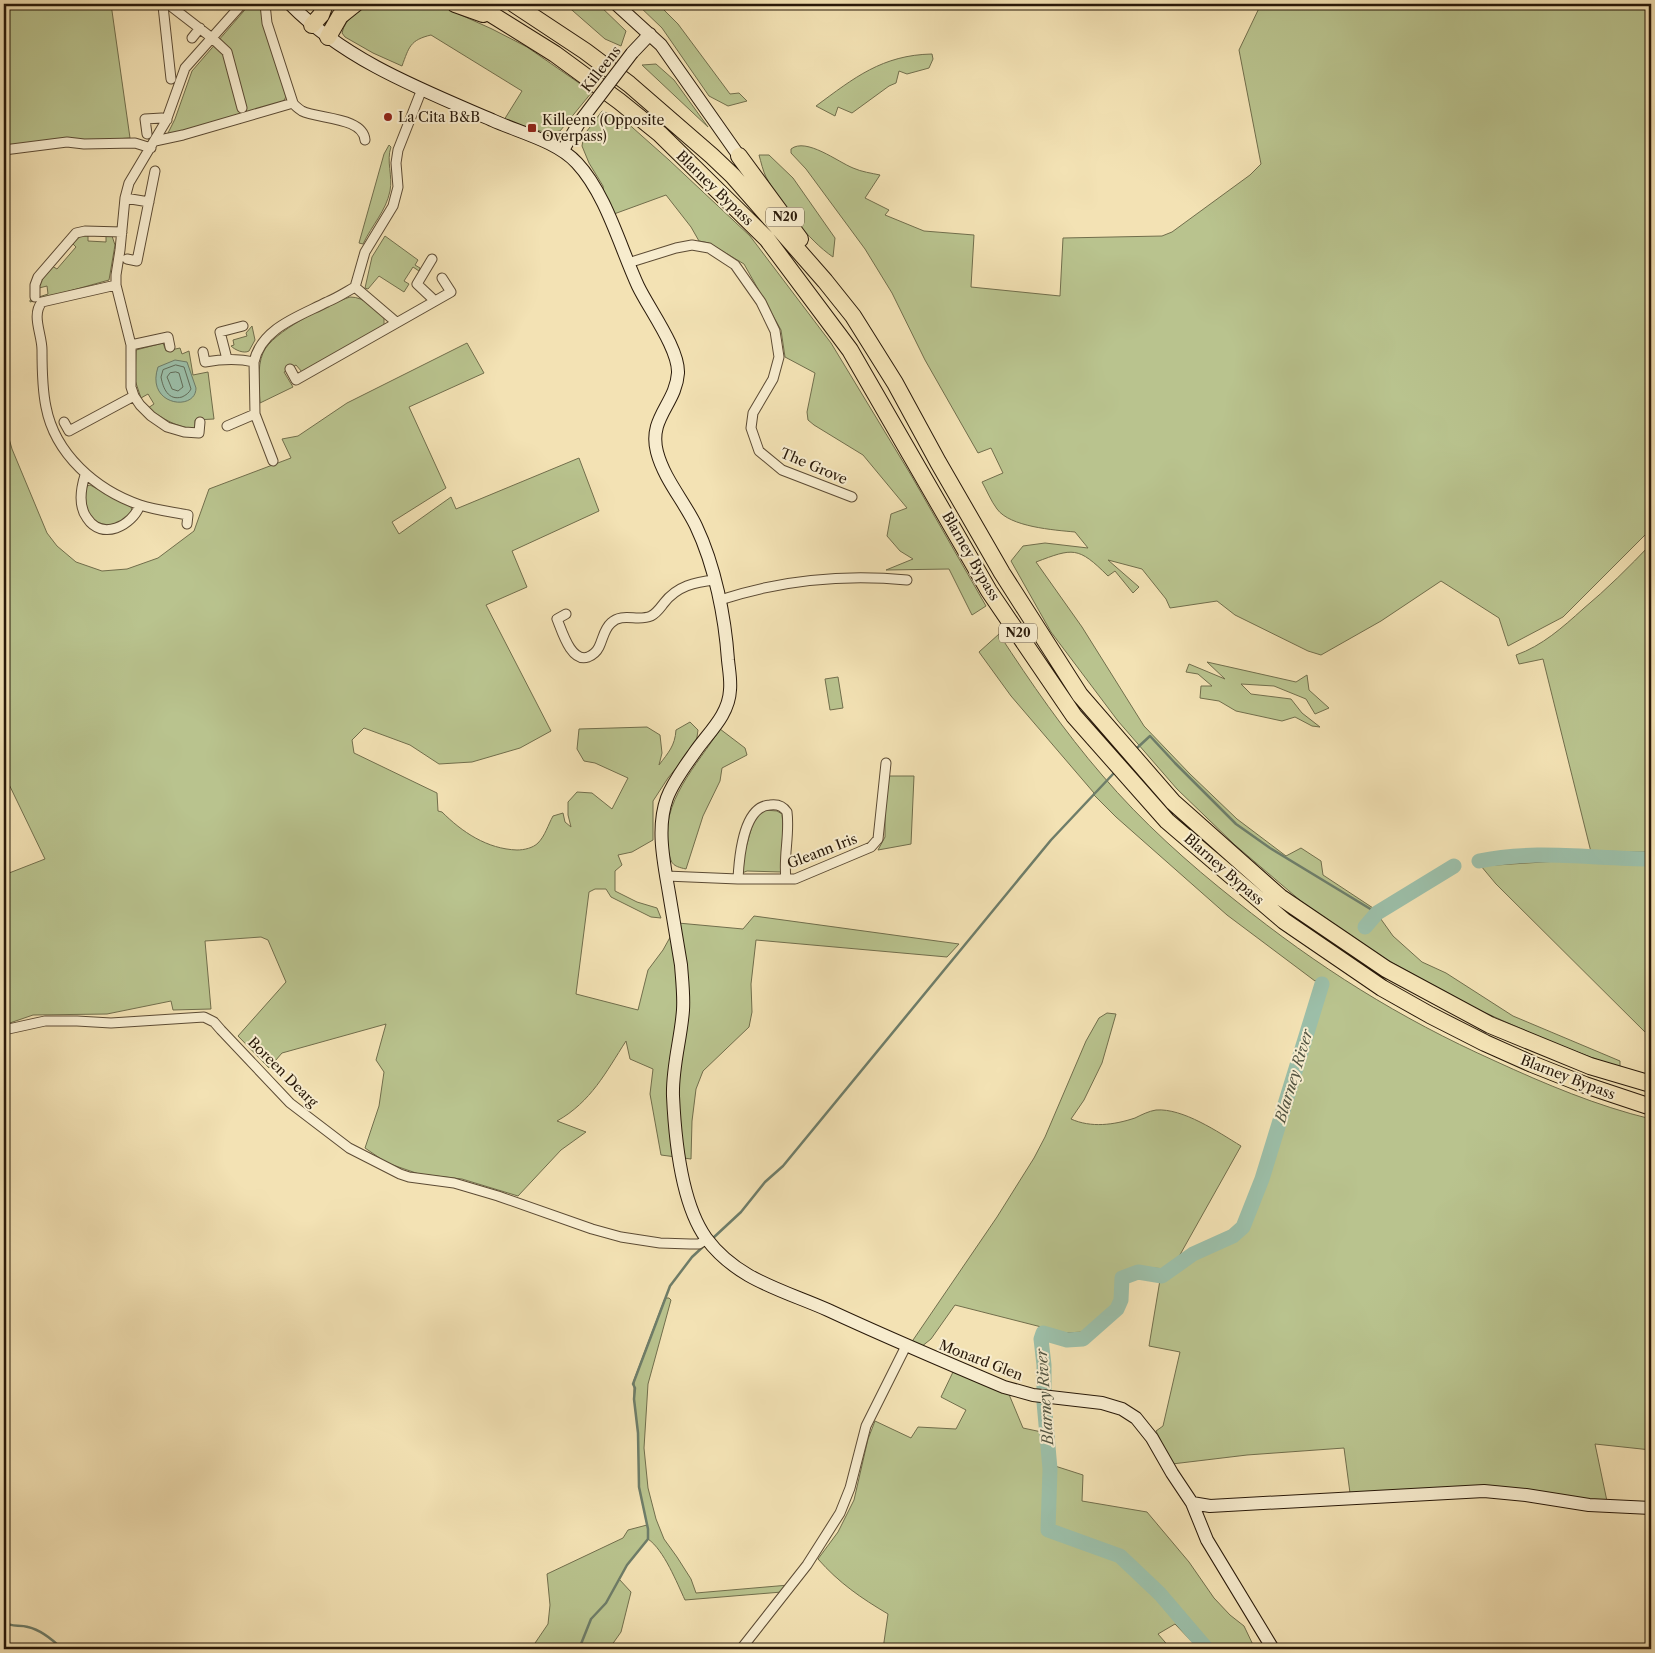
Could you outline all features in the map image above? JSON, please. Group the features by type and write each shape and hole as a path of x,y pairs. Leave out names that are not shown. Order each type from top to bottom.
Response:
{"highway":[{"path":"312,25 321,15 325,4"},
{"path":"328,37 340,16 355,4"},
{"name":"N20","path":"455,4 506,22"},
{"name":"N20","path":"474,4 506,22"},
{"name":"N20","path":"514,4 585,51 629,84 705,150 733,176 825,281"},
{"name":"Blarney Bypass","path":"506,22 584,75 660,134 767,239 850,350 990,591 1074,716 1168,821 1284,921 1382,988 1430,1015 1524,1060 1585,1085 1651,1106"},
{"name":"N20","path":"739,156 814,257 825,281"},
{"name":"Blarney Bypass","path":"825,281 853,316 896,383 938,462 1002,573 1080,695 1173,802 1280,897 1386,968 1490,1025 1590,1066 1651,1084"}],"street":[{"path":"171,79 163,6 166,4 200,28 227,52 242,108"},
{"path":"200,422 199,433 184,432 167,427 151,416 134,396 131,387 131,345 116,285 116,275 125,198 129,183 167,120 185,68 242,4"},
{"path":"265,4 268,23 292,103 302,111 333,118 355,126 363,133 365,140"},
{"path":"290,4 312,25 368,64 563,150"},
{"path":"616,4 661,45 739,156"},
{"path":"192,38 200,28"},
{"name":"Killeens","path":"563,150 579,123 632,53 650,34"},
{"path":"272,461 255,414 254,362 256,354 265,339 278,328 355,287 366,252 393,206 398,187 396,163 398,150 422,89"},
{"path":"4,150 67,142 84,144 153,144 292,103"},
{"path":"147,134 145,119 162,118 167,120"},
{"name":"Monard Glen","path":"563,150 586,174 612,223 639,288 677,361 678,372 672,394 656,424 654,440 662,466 696,525 715,580 727,647 730,692 728,704 680,774 667,798 662,821 662,846 681,965 682,984 683,1009 673,1094 683,1178 690,1207 709,1242 729,1262 766,1285 1004,1388 1033,1395 1092,1401 1118,1408 1136,1418 1152,1438 1172,1473 1192,1502 1207,1540 1273,1649"},
{"path":"127,260 137,261 155,171"},
{"path":"125,198 149,202"},
{"path":"35,297 35,285 38,277 76,233 122,232"},
{"name":"The Grove","path":"628,263 676,248 692,246 709,248 735,265 761,302 775,331 778,357 773,380 754,413 751,428 759,451 782,470 852,497"},
{"path":"432,259 417,284 435,301"},
{"path":"290,370 296,380 451,292 442,278"},
{"path":"116,285 42,302 38,308 36,315 41,338 42,383 46,409 59,442 85,475 110,492 140,505 188,515 187,524"},
{"path":"355,287 396,322"},
{"path":"227,359 220,332 243,326"},
{"path":"131,345 168,337 170,347"},
{"path":"202,352 205,362 242,359 254,362"},
{"path":"64,422 68,431 134,396"},
{"path":"227,426 255,414"},
{"path":"85,475 81,495 82,507 86,518 94,525 104,529 115,529 126,524 136,515 140,505"},
{"path":"720,600 765,587 796,582 856,577 907,580"},
{"path":"566,614 557,619 572,652 585,658 593,655 598,649 605,631 617,618 643,619 653,615 672,593 698,582 715,580"},
{"name":"Gleann Iris","path":"666,876 795,879 871,846 878,839 886,763"},
{"name":"Gleann Iris","path":"738,879 738,861 752,816 758,809 767,805 774,805 781,806 787,812 786,880"},
{"name":"Boreen Dearg","path":"4,1030 45,1021 111,1023 204,1017 214,1022 290,1103 349,1148 400,1174 409,1178 454,1183 621,1237 660,1243 699,1244 709,1242"},
{"path":"741,1649 807,1565 840,1513 850,1488 866,1426 906,1346"},
{"path":"1192,1502 1210,1506 1484,1491 1526,1495 1589,1505 1651,1508"}],"shaded area":[{"path":"4,4 111,4 130,138 4,146"},
{"path":"250,4 263,4 286,97 282,103 167,135 175,119 192,71"},
{"path":"372,4 435,4 441,6 527,47 592,92 560,131 547,133 504,120 522,91 431,35 419,39 411,45 402,66 373,53 345,37 342,33 349,19"},
{"path":"565,4 598,4 626,31 621,46 605,39"},
{"path":"637,4 658,4 678,24 730,94 739,93 747,101 728,106 709,96 662,28"},
{"path":"1261,4 1651,4 1651,529 1563,617 1508,646 1499,618 1441,581 1381,621 1321,655 1308,651 1235,615 1217,601 1170,608 1166,599 1142,569 1108,560 1139,587 1133,593 1115,571 1108,576 1089,559 1075,552 1059,554 1036,562 1082,627 1144,726 1237,819 1286,856 1301,848 1321,861 1323,875 1373,908 1393,936 1422,962 1446,973 1513,1016 1620,1061 1620,1068 1553,1043 1479,1010 1387,960 1302,902 1235,845 1177,789 1118,721 1051,632 1011,561 1023,546 1045,543 1088,548 1075,532 1045,529 1022,524 1003,515 997,509 982,482 1003,473 991,448 978,453 925,360 892,293 865,249 806,169 791,153 791,149 797,146 805,146 822,152 856,169 880,175 865,198 889,210 885,215 924,231 974,235 971,287 1060,296 1063,238 1162,236 1172,232 1250,175 1261,164 1239,50"},
{"path":"932,54 933,59 929,68 907,74 899,71 896,83 852,113 838,107 835,116 816,106 843,86 883,64 914,55"},
{"path":"656,64 674,80 708,127 642,65"},
{"path":"602,111 624,120 750,236 831,343 911,475 986,606 972,615 949,569 886,570 913,559 900,551 887,536 891,514 907,508 863,455 808,420 807,412 815,373 785,357 781,330 744,264 709,243 699,241 691,227 666,195 614,214 604,198 603,186 589,163 582,146 584,135"},
{"path":"389,145 391,147 389,158 391,185 388,198 363,244 359,243 384,154"},
{"path":"759,155 769,155 793,178 835,238 833,257 814,241 787,210 766,177"},
{"path":"82,235 88,235 88,241 106,242 106,236 112,236 115,245 109,280 30,302 30,300 48,294 47,286 39,288 40,282 52,266 57,269 76,247 72,243"},
{"path":"385,236 418,260 415,265 420,268 419,271 413,267 404,281 409,284 404,292 379,276 368,289 365,288 372,257"},
{"path":"350,297 360,299 372,307 384,318 384,326 302,372 296,365 284,372 293,387 260,403 260,365 263,353 268,345 277,336 302,320"},
{"path":"252,326 255,340 249,351 240,351 231,346 234,345 233,340 247,336 246,333"},
{"path":"163,343 166,351 180,348 182,354 189,351 193,375 208,372 214,419 195,420 195,429 170,422 148,408 154,404 148,394 141,398 135,380 136,350"},
{"path":"467,343 484,373 409,407 446,488 392,522 399,534 451,497 456,509 579,458 599,511 512,551 527,587 486,605 551,731 520,748 472,762 439,764 410,745 364,728 352,740 354,753 437,793 438,811 442,812 467,833 485,843 506,849 520,850 538,843 545,834 553,816 563,813 565,822 571,827 568,815 568,802 577,792 592,793 612,809 628,778 595,763 584,761 577,749 579,729 647,727 660,735 662,753 659,765 673,745 676,730 690,722 698,730 696,744 668,778 653,801 653,840 632,852 618,855 622,865 615,871 615,891 637,902 657,908 661,918 651,917 611,897 606,889 595,889 589,892 576,994 638,1010 648,970 663,950 678,923 743,929 754,916 959,944 947,957 756,940 751,984 752,1012 749,1027 703,1071 696,1089 692,1121 691,1159 661,1155 650,1094 653,1069 630,1059 626,1041 597,1086 579,1105 557,1121 586,1132 561,1150 518,1196 462,1179 419,1174 387,1163 365,1148 379,1106 384,1072 376,1060 386,1024 282,1053 269,1068 238,1036 286,982 268,940 261,937 205,941 211,1009 173,1010 171,1001 107,1014 33,1015 4,1025 4,875 45,859 4,774 4,421 12,449 47,533 57,546 76,562 102,571 127,569 158,558 194,531 209,489 291,458 282,439 298,436 347,403"},
{"path":"90,485 131,506 132,513 116,524 110,525 98,522 88,513 86,507 86,489"},
{"path":"1651,544 1651,852 1591,852 1543,659 1519,664 1516,655 1535,647 1560,629 1609,586"},
{"path":"999,634 1061,724 1117,792 1149,826 1183,857 1267,925 1360,990 1426,1027 1514,1070 1571,1094 1651,1119 1651,1450 1595,1444 1608,1506 1526,1495 1350,1493 1344,1448 1247,1455 1172,1464 1156,1431 1163,1426 1180,1352 1149,1346 1160,1280 1193,1254 1233,1236 1243,1227 1267,1164 1322,984 1327,986 1319,979 1315,981 1227,915 1116,817 1093,794 1011,696 979,652"},
{"path":"1207,662 1296,682 1307,675 1309,690 1329,708 1315,714 1306,699 1274,686 1241,684 1251,694 1291,699 1302,713 1320,727 1312,726 1295,717 1282,721 1236,711 1219,701 1200,698 1201,686 1212,686 1198,674 1186,672 1189,664 1225,679"},
{"path":"838,677 843,708 830,710 825,679"},
{"path":"720,729 745,748 747,755 722,768 720,781 703,816 686,869 681,868 673,864 669,854 667,832 670,815 682,785"},
{"path":"889,776 914,776 911,844 878,850 885,837 885,796"},
{"path":"765,810 777,811 782,814 781,872 747,871 742,873 740,869 752,826 756,817"},
{"path":"1651,855 1651,1038 1496,884 1481,866"},
{"path":"1107,1013 1116,1014 1102,1063 1084,1100 1071,1119 1086,1124 1111,1124 1156,1110 1166,1110 1200,1122 1241,1146 1172,1269 1143,1268 1123,1273 1118,1277 1118,1294 1112,1306 1100,1321 1084,1332 1065,1333 955,1305 931,1339 921,1347 911,1343 997,1217 1034,1158 1045,1137 1086,1041 1099,1018"},
{"path":"665,1298 671,1300 648,1384 644,1448 648,1488 656,1519 664,1539 691,1579 696,1593 789,1585 782,1592 685,1600 665,1559 648,1539 627,1565 619,1579 631,1592 621,1632 609,1649 531,1649 548,1624 550,1605 547,1574 623,1538 628,1530 647,1525 639,1487 638,1433 634,1380"},
{"path":"953,1372 1008,1392 1023,1428 1051,1434 1055,1466 1083,1475 1082,1501 1147,1512 1189,1562 1214,1598 1230,1615 1244,1626 1255,1649 1199,1649 1175,1624 1158,1634 1171,1649 883,1649 888,1614 851,1590 818,1559 838,1532 854,1500 868,1439 875,1421 911,1438 918,1427 956,1429 966,1410 941,1397"}],"water":[{"path":"175,360 187,362 196,388 194,396 181,402 172,401 164,397 158,390 156,380 158,367"}],"waterway":[{"path":"1137,748 1150,736 1236,824 1270,848 1377,913"},
{"path":"712,1239 741,1212 765,1182 783,1166 1051,840 1114,773"},
{"name":"Blarney River","path":"1479,861 1500,857 1543,855 1651,859"},
{"name":"Blarney River","path":"1365,927 1377,913 1454,866"},
{"name":"Blarney River","path":"1207,1649 1160,1594 1120,1556 1048,1530 1050,1469 1041,1339 1043,1333 1067,1340 1083,1339 1117,1309 1121,1300 1122,1278 1138,1272 1162,1276 1193,1254 1233,1236 1243,1227 1262,1179 1322,984"},
{"path":"579,1649 591,1619 606,1603 627,1565 648,1539 648,1529 639,1487 638,1433 634,1399 635,1388 633,1384 670,1286 692,1257 706,1244"},
{"path":"4,1622 10,1625 25,1626 38,1630 62,1649"}],"place":[{"name":"La Cita B&B","path":"388,117"},
{"name":"Killeens (Opposite Overpass)","path":"532,128"}]}
